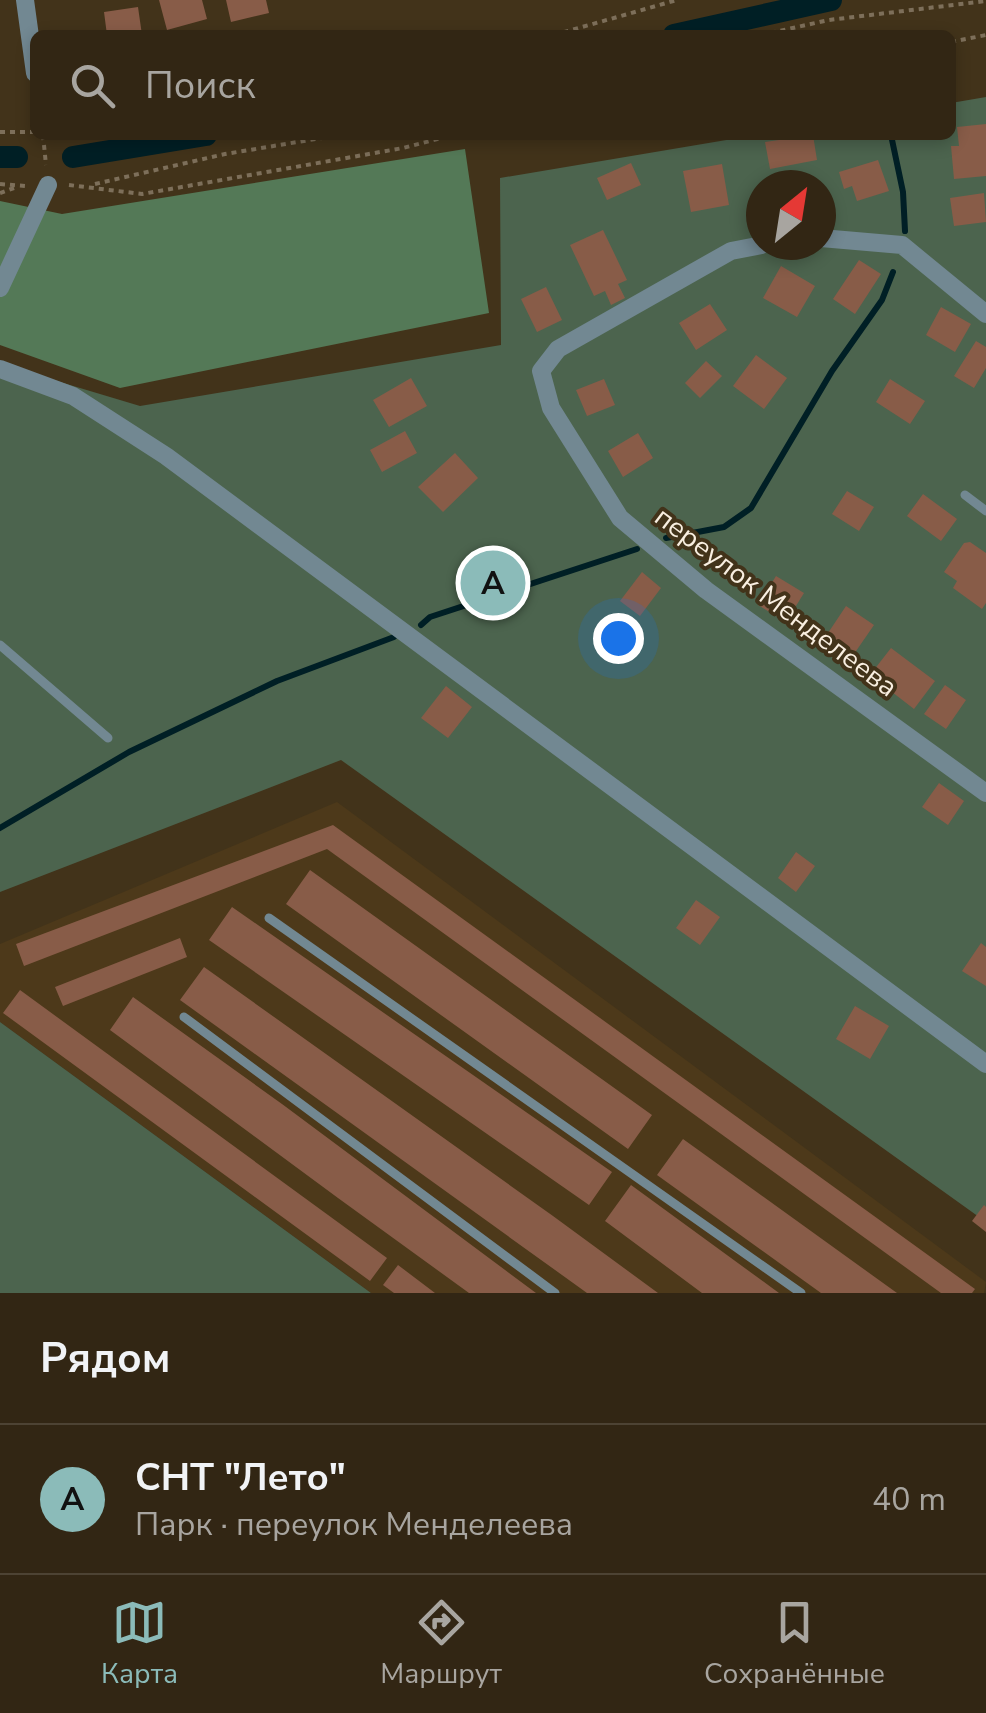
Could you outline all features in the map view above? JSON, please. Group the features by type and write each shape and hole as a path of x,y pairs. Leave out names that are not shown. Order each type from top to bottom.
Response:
{"street":[{"path":"25,0 30,36"},
{"path":"0,288 48,185"},
{"path":"836,239 902,245 986,314"},
{"name":"переулок Менделеева","path":"746,248 731,251 558,348 541,371 551,408 620,518 706,590 986,792"},
{"path":"0,369 73,396 166,456 986,1064"}],"lane":[{"path":"965,495 986,510"},
{"path":"0,644 108,738"},
{"path":"269,918 801,1293"},
{"path":"184,1016 556,1293"}],"path":[{"path":"572,30 677,0"},
{"path":"783,30 829,20 986,1"},
{"path":"956,41 986,35"},
{"path":"0,132 30,132"},
{"path":"44,140 48,185"},
{"path":"310,140 225,154 90,185 142,194 434,140"},
{"path":"0,193 18,187"}],"shaded area":[{"path":"337,802 986,1282 984,1293 371,1293 0,1022 0,944"}],"green space":[{"path":"986,97 986,1222 341,760 0,892 0,364 140,406 501,345 500,178 726,140 956,140 956,102"},
{"path":"465,149 489,313 120,388 0,345 0,201 62,214"},
{"path":"0,1022 371,1293 0,1293"}],"building":[{"path":"159,0 202,0 207,19 167,30"},
{"path":"226,0 266,0 269,13 231,22"},
{"path":"138,7 141,30 106,30 104,12"},
{"path":"986,124 986,176 954,179 951,146 959,146 957,127"},
{"path":"814,140 817,160 770,169 765,142"},
{"path":"878,160 889,191 857,201 852,186 844,189 839,172"},
{"path":"631,163 641,185 607,200 597,178"},
{"path":"722,164 729,205 691,212 683,171"},
{"path":"984,193 986,222 954,226 950,198"},
{"path":"603,230 627,280 618,284 625,298 611,305 605,291 594,296 570,245"},
{"path":"859,260 881,274 855,314 833,299"},
{"path":"781,266 815,286 797,317 763,298"},
{"path":"546,287 562,320 537,332 521,299"},
{"path":"710,304 727,330 696,350 679,323"},
{"path":"941,307 971,324 955,352 926,335"},
{"path":"976,341 986,347 986,368 974,388 954,376"},
{"path":"756,355 787,378 764,409 733,386"},
{"path":"706,361 722,376 700,398 685,383"},
{"path":"411,378 427,406 389,427 373,400"},
{"path":"604,379 615,405 587,416 576,390"},
{"path":"890,379 925,401 910,424 876,402"},
{"path":"405,431 417,453 382,472 370,450"},
{"path":"638,433 653,458 623,477 608,451"},
{"path":"455,453 478,478 443,512 418,487"},
{"path":"847,491 874,507 859,531 832,514"},
{"path":"923,494 957,519 941,541 907,516"},
{"path":"970,542 986,553 986,603 982,609 953,588 957,581 944,572 964,543"},
{"path":"642,572 661,588 640,616 620,601"},
{"path":"776,576 804,593 786,622 758,605"},
{"path":"846,606 874,625 854,654 826,636"},
{"path":"891,648 935,681 914,709 870,675"},
{"path":"945,685 966,700 946,729 924,714"},
{"path":"446,686 472,707 448,738 421,718"},
{"path":"939,783 964,801 948,825 922,807"},
{"path":"333,825 975,1289 972,1293 941,1293 327,849 24,966 16,944"},
{"path":"796,852 815,866 796,892 778,878"},
{"path":"310,870 652,1115 628,1149 286,904"},
{"path":"696,900 720,917 700,945 676,928"},
{"path":"232,907 612,1172 589,1205 209,940"},
{"path":"180,938 187,957 63,1006 55,987"},
{"path":"981,943 986,947 986,986 962,971"},
{"path":"204,967 658,1293 587,1293 180,1000"},
{"path":"20,990 387,1258 370,1281 3,1013"},
{"path":"133,997 536,1293 469,1293 338,1198 110,1030"},
{"path":"855,1006 889,1026 870,1059 836,1039"},
{"path":"683,1139 897,1293 821,1293 657,1175"},
{"path":"631,1185 779,1293 702,1293 605,1221"},
{"path":"986,1207 986,1232 972,1221"},
{"path":"398,1265 435,1293 394,1293 383,1285"}],"waterway":[{"path":"696,30 831,0"},
{"path":"73,157 176,140"},
{"path":"892,140 903,192 905,231"},
{"path":"0,157 17,157"},
{"path":"666,538 724,527 751,508 832,371 882,300 893,272"},
{"path":"421,625 430,617 637,549"},
{"path":"0,828 129,752 277,681 394,637"}],"place":[{"name":"СНТ \"Лето\"","path":"493,583"}]}
